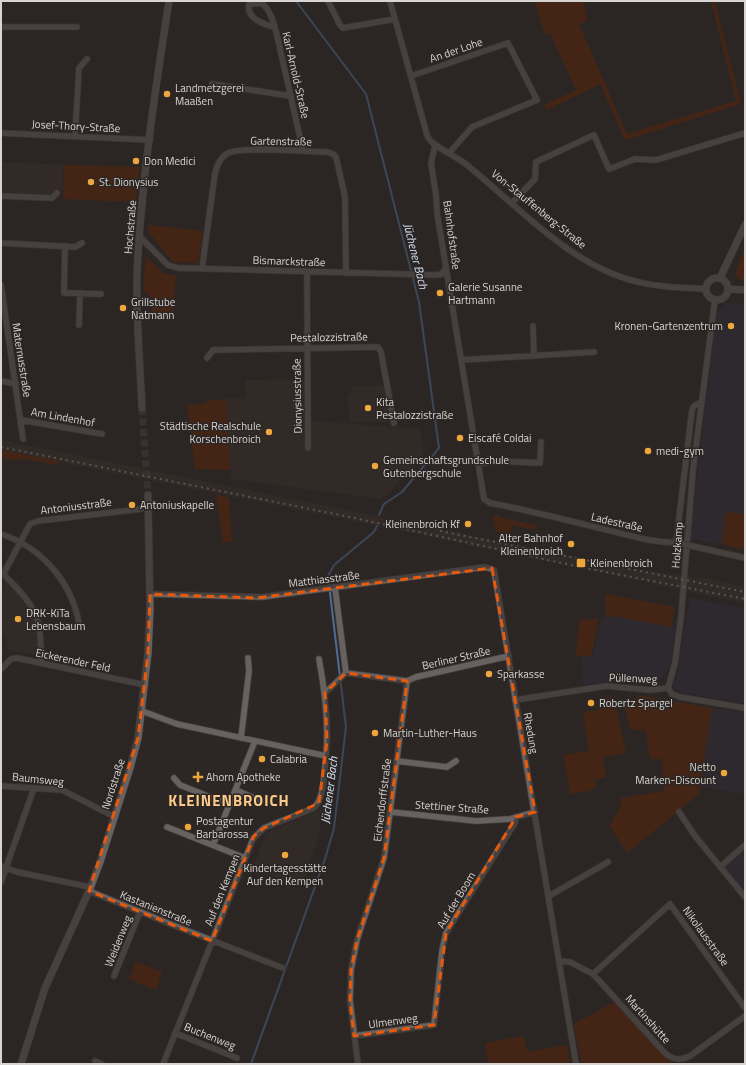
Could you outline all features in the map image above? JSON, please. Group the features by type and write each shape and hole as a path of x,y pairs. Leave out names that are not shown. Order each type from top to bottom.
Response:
{"street":[{"name":"Hochstraße","path":"142,408 137,309 140,237 150,140 169,1"},
{"path":"328,1 339,24 343,28 395,19"},
{"path":"390,1 427,137 435,146"},
{"name":"Karl-Arnold-Straße","path":"274,27 257,21 249,10 249,4 258,2 264,4 274,27 303,151"},
{"path":"1,27 77,27"},
{"name":"An der Lohe","path":"411,76 508,43 537,100 474,126 450,152"},
{"path":"74,136 79,68 87,59"},
{"path":"212,84 291,96"},
{"name":"Josef-Thory-Straße","path":"1,133 150,140"},
{"path":"512,202 535,179 536,162 594,135 609,169 635,160 656,160 745,133"},
{"name":"Von-Stauffenberg-Straße","path":"435,146 450,152 468,165 574,253 608,272 649,284 706,289"},
{"name":"Bahnhofstraße","path":"435,146 431,165 478,464 484,497 487,501"},
{"name":"Gartenstraße","path":"202,269 215,173 222,158 228,153 236,151 303,151 332,153 338,161 345,196 346,273"},
{"path":"1,196 52,198 57,193"},
{"path":"720,278 745,225"},
{"name":"Bismarckstraße","path":"140,237 169,266 178,268 440,275 446,267"},
{"path":"1,243 76,247 82,243"},
{"path":"65,246 64,293 101,294"},
{"name":"Dionysiusstraße","path":"306,272 308,448"},
{"path":"720,278 726,282 728,289 724,297 715,299 708,295 706,289 710,280 720,278"},
{"name":"Maternusstraße","path":"1,285 23,439"},
{"path":"728,289 745,290"},
{"path":"79,325 80,293"},
{"name":"Holzkamp","path":"668,688 675,663 681,617 692,477 700,403 715,299"},
{"path":"533,326 534,356"},
{"name":"Pestalozzistraße","path":"207,358 213,350 307,347 379,347 394,423"},
{"path":"461,360 594,352"},
{"path":"1,382 16,384"},
{"name":"Holzkamp","path":"679,543 692,410 694,406 700,403"},
{"name":"Am Lindenhof","path":"21,420 102,434"},
{"path":"478,464 497,461 540,463 541,442"},
{"name":"Nordstraße","path":"21,1064 45,988 90,889 135,754 145,685 150,594 148,495"},
{"name":"Ladestraße","path":"487,501 650,540 679,543 745,558"},
{"name":"Antoniusstraße","path":"41,663 41,634 37,616 25,595 4,575 6,567 30,524 34,521 141,509"},
{"path":"1,534 20,542 39,555 57,573 71,596 79,623"},
{"name":"Matthiasstraße","path":"150,594 249,598 334,589 485,567 492,568 495,574"},
{"name":"Rhedung","path":"495,574 576,1064"},
{"path":"334,589 345,674"},
{"name":"Berliner Straße","path":"407,681 416,677 509,656"},
{"name":"Eickerender Feld","path":"1,670 14,658 145,685"},
{"path":"241,738 249,671 248,658"},
{"name":"Auf den Kempen","path":"162,1064 253,839 260,830 312,809 318,805 321,798 326,756 327,728 326,693 319,659"},
{"path":"345,674 407,681"},
{"path":"326,693 345,674"},
{"name":"Eichendorffstraße","path":"358,1064 350,1000 351,970 359,933 384,858 407,681"},
{"name":"Püllenweg","path":"515,700 606,686 647,690 668,688 669,692 677,696 745,708"},
{"path":"142,711 177,724 326,756"},
{"path":"213,845 255,741"},
{"path":"396,761 447,767 456,761"},
{"path":"174,778 180,785 230,805"},
{"name":"Baumsweg","path":"1,786 64,791 115,817"},
{"path":"1,882 3,867 34,788"},
{"path":"236,790 261,801"},
{"name":"Stettiner Straße","path":"390,812 476,821 510,819 535,812"},
{"path":"679,812 745,897"},
{"name":"Auf der Boom","path":"434,1024 442,950 446,933 515,823 516,817"},
{"path":"167,827 245,858"},
{"path":"720,866 745,845"},
{"path":"549,896 608,862"},
{"name":"Kastanienstraße","path":"3,867 90,889 140,912 283,968"},
{"name":"Nikolausstraße","path":"593,974 670,904 745,1008"},
{"name":"Weidenweg","path":"114,976 140,912"},
{"name":"Martinshütte","path":"559,961 570,962 593,974 664,1052 673,1059 683,1059 690,1056 745,1016"},
{"name":"Ulmenweg","path":"354,1036 434,1024"},
{"name":"Buchenweg","path":"175,1033 237,1058"},
{"path":"95,1061 102,1064"}],"highlighted area":[{"path":"492,568 535,812 516,817 446,933 434,1025 354,1036 350,1001 351,970 357,940 384,858 407,681 346,673 325,693 327,741 319,803 264,828 254,836 212,941 89,891 138,738 148,653 150,594 256,598"}],"shaded area":[{"path":"548,1 584,1 587,21 579,24 627,134 736,101 711,1 715,1 741,104 625,140 600,84 547,110 544,105 576,90 550,33 545,34 535,3"},
{"path":"1,162 63,165 62,190 54,190 47,196 3,194"},
{"path":"64,165 139,167 136,202 63,199"},
{"path":"149,225 203,231 198,263 173,262 148,231"},
{"path":"745,248 745,281 738,279 735,273"},
{"path":"146,256 164,274 176,275 173,313 152,312 153,300 143,290"},
{"path":"727,303 745,304 745,514 726,512 722,544 690,539 716,315"},
{"name":"Städtische Realschule Korschenbroich","path":"311,379 310,421 420,429 424,453 383,499 231,479 226,399 245,398 246,380"},
{"name":"Kita Pestalozzistraße","path":"385,385 391,422 349,422 348,394 352,393 352,386"},
{"path":"226,399 230,470 195,469 187,405 205,404 206,401"},
{"path":"1,440 651,572 710,579 745,587 745,603 346,519 1,450"},
{"path":"1,450 58,461 57,465 26,459 13,460 1,458"},
{"path":"216,494 229,498 232,542 223,542"},
{"path":"726,512 745,514 745,550 722,544"},
{"path":"497,514 498,517 537,526 536,530 512,525 510,533 496,532 493,518"},
{"name":"DRK-KiTa Lebensbaum","path":"5,581 22,595 33,614 38,635 38,652 34,655 10,650 1,628 1,596"},
{"path":"605,594 675,607 671,627 614,616 606,617"},
{"path":"690,598 745,609 745,703 679,692 675,689 673,685 677,676"},
{"path":"614,616 675,627 670,663 663,677 657,682 638,685 613,681 583,685 581,656 593,656 601,618"},
{"path":"599,619 591,656 576,656 579,620"},
{"path":"638,695 712,708 699,794 627,853 610,826 621,805 621,798 664,791 662,759 650,759 646,731 630,729 623,699 636,701"},
{"path":"614,697 626,753 603,757 606,777 594,780 597,786 589,791 570,794 564,755 589,751 583,712 599,710 599,699"},
{"path":"712,708 745,713 745,794 700,786"},
{"name":"Kindertagesstätte Auf den Kempen","path":"323,807 317,843 301,887 253,868 266,833 318,811"},
{"path":"745,849 745,893 723,867"},
{"path":"136,962 162,972 156,990 129,979"},
{"path":"614,1002 673,1064 582,1064 574,1024"},
{"path":"524,1036 527,1052 567,1045 570,1062 558,1064 488,1064 485,1043"}],"waterway":[{"name":"Jüchener Bach","path":"296,1 366,94 419,302 439,448 402,492 384,504 379,515"},
{"name":"Jüchener Bach","path":"251,1064 325,859 334,828 346,727 328,576 334,565 374,532 377,526"}],"tunnel":[{"path":"142,408 148,495"}],"railway":[{"path":"1,447 345,516 580,567 745,599"},
{"path":"440,531 745,592"}],"place":[{"name":"Landmetzgerei Maaßen","path":"167,94"},
{"name":"Don Medici","path":"136,161"},
{"name":"St. Dionysius","path":"91,182"},
{"name":"Galerie Susanne Hartmann","path":"440,293"},
{"name":"Grillstube Natmann","path":"123,308"},
{"name":"Kronen-Gartenzentrum","path":"731,326"},
{"name":"Kita Pestalozzistraße","path":"368,408"},
{"name":"Städtische Realschule Korschenbroich","path":"269,432"},
{"name":"Eiscafé Coldai","path":"460,438"},
{"name":"medi-gym","path":"648,451"},
{"name":"Gemeinschaftsgrundschule Gutenbergschule","path":"375,466"},
{"name":"Antoniuskapelle","path":"132,505"},
{"name":"Kleinenbroich Kf","path":"468,524"},
{"name":"Alter Bahnhof Kleinenbroich","path":"571,544"},
{"name":"Kleinenbroich","path":"581,563"},
{"name":"DRK-KiTa Lebensbaum","path":"18,619"},
{"name":"Sparkasse","path":"489,674"},
{"name":"Robertz Spargel","path":"591,703"},
{"name":"Martin-Luther-Haus","path":"375,733"},
{"name":"Calabria","path":"262,759"},
{"name":"Netto Marken-Discount","path":"724,773"},
{"name":"Ahorn Apotheke","path":"198,777"},
{"name":"Postagentur Barbarossa","path":"188,827"},
{"name":"Kindertagesstätte Auf den Kempen","path":"285,855"}],"district":[{"name":"KLEINENBROICH","path":"229,800"}]}
